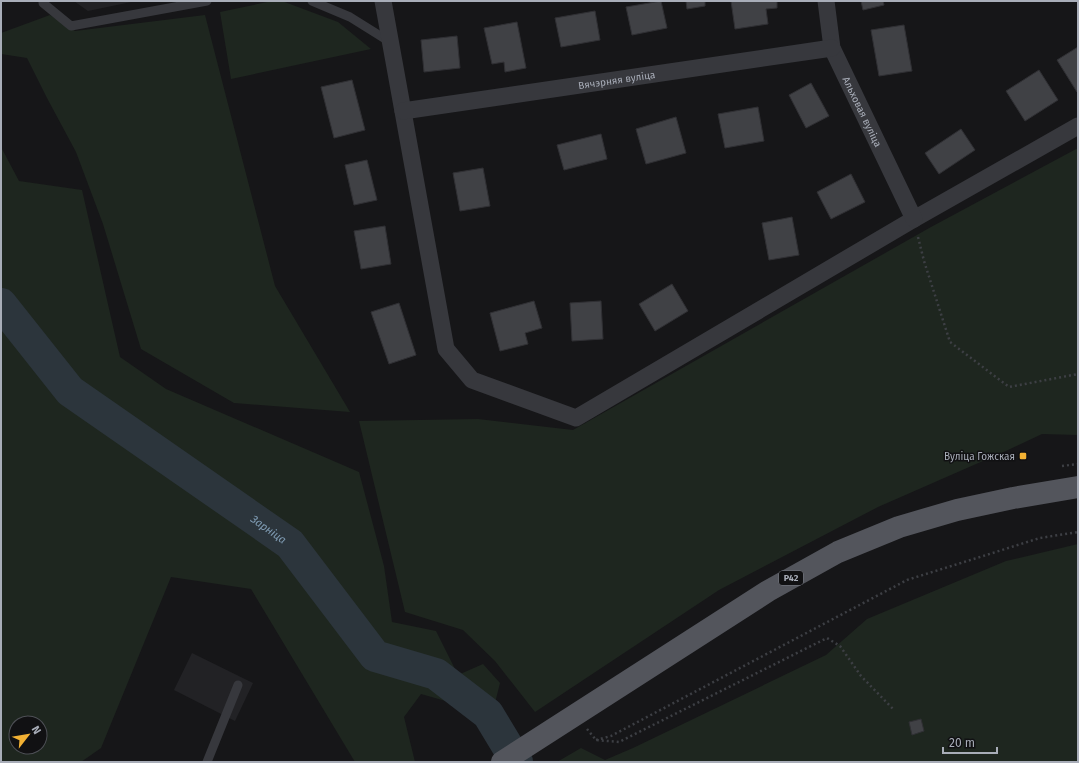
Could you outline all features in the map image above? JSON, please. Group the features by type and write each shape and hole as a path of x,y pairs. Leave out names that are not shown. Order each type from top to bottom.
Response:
{"main road":[{"name":"Р42","path":"502,762 768,591 838,552 899,527 957,510 1012,498 1078,487"}],"street":[{"path":"383,1 446,349 472,380 576,418 914,219 1078,126"},
{"name":"Альховая вуліца","path":"826,1 832,48 914,219"},
{"name":"Вячэрняя вуліца","path":"403,111 832,48"}],"lane":[{"path":"43,1 43,3 71,26 207,1"},
{"path":"312,1 350,17 391,43"},
{"path":"207,762 238,686"}],"path":[{"path":"914,219 924,261 950,342 1009,387 1078,374"},
{"path":"1062,466 1078,464"},
{"path":"596,740 611,736 907,580 1040,538 1078,532"},
{"path":"575,715 596,740 619,742 827,638 840,646 861,676 894,710"}],"shaded area":[{"path":"74,1 136,1 88,11"},
{"path":"272,1 282,1 338,22 371,49 231,79 220,12"},
{"path":"50,15 75,31 205,15 275,286 350,412 234,403 141,349 103,224 76,152 27,58 1,54 1,33"},
{"path":"1,147 19,181 82,190 120,357 166,389 359,472 384,566 392,622 436,631 458,675 483,664 500,683 495,703 470,708 421,694 404,717 415,762 355,762 251,589 171,577 101,748 81,762 1,762"},
{"path":"1078,148 1078,435 1042,434 878,507 719,590 535,712 495,661 463,630 405,612 359,421 478,419 573,430 931,227"},
{"path":"1078,544 1078,762 557,762 581,748 605,760 826,655 867,619 1006,561"},
{"path":"192,653 253,683 235,721 174,690"}],"building":[{"path":"661,1 667,28 632,35 626,7"},
{"path":"686,1 705,1 705,6 687,9"},
{"path":"731,1 777,1 777,8 766,9 768,24 735,29"},
{"path":"861,1 883,1 884,5 863,10"},
{"path":"595,11 600,40 561,47 555,18"},
{"path":"517,22 526,68 505,72 504,62 492,64 484,28"},
{"path":"904,25 912,71 879,76 871,30"},
{"path":"457,36 460,68 424,72 421,40"},
{"path":"1078,47 1078,91 1077,92 1057,60"},
{"path":"1039,70 1058,100 1025,121 1006,91"},
{"path":"352,80 365,130 334,138 321,87"},
{"path":"811,83 829,116 806,128 789,95"},
{"path":"758,107 764,141 725,148 718,114"},
{"path":"676,117 686,153 646,164 636,129"},
{"path":"961,129 975,150 939,174 925,153"},
{"path":"601,134 607,159 564,170 557,145"},
{"path":"367,160 377,200 354,205 345,165"},
{"path":"483,168 490,206 460,211 453,173"},
{"path":"851,174 865,202 831,219 817,192"},
{"path":"792,217 799,255 769,260 762,223"},
{"path":"385,226 391,264 361,269 354,231"},
{"path":"672,284 688,311 655,331 639,304"},
{"path":"534,301 542,328 525,333 528,344 500,351 490,313"},
{"path":"601,301 603,339 572,341 570,303"},
{"path":"399,303 416,355 389,364 371,312"},
{"path":"921,719 924,731 912,735 909,722"}],"waterway":[{"name":"Зарніца","path":"1,304 70,391 290,544 375,656 436,674 488,714 517,762"}],"place":[{"name":"Вуліца Гожская","path":"1023,456"}]}
